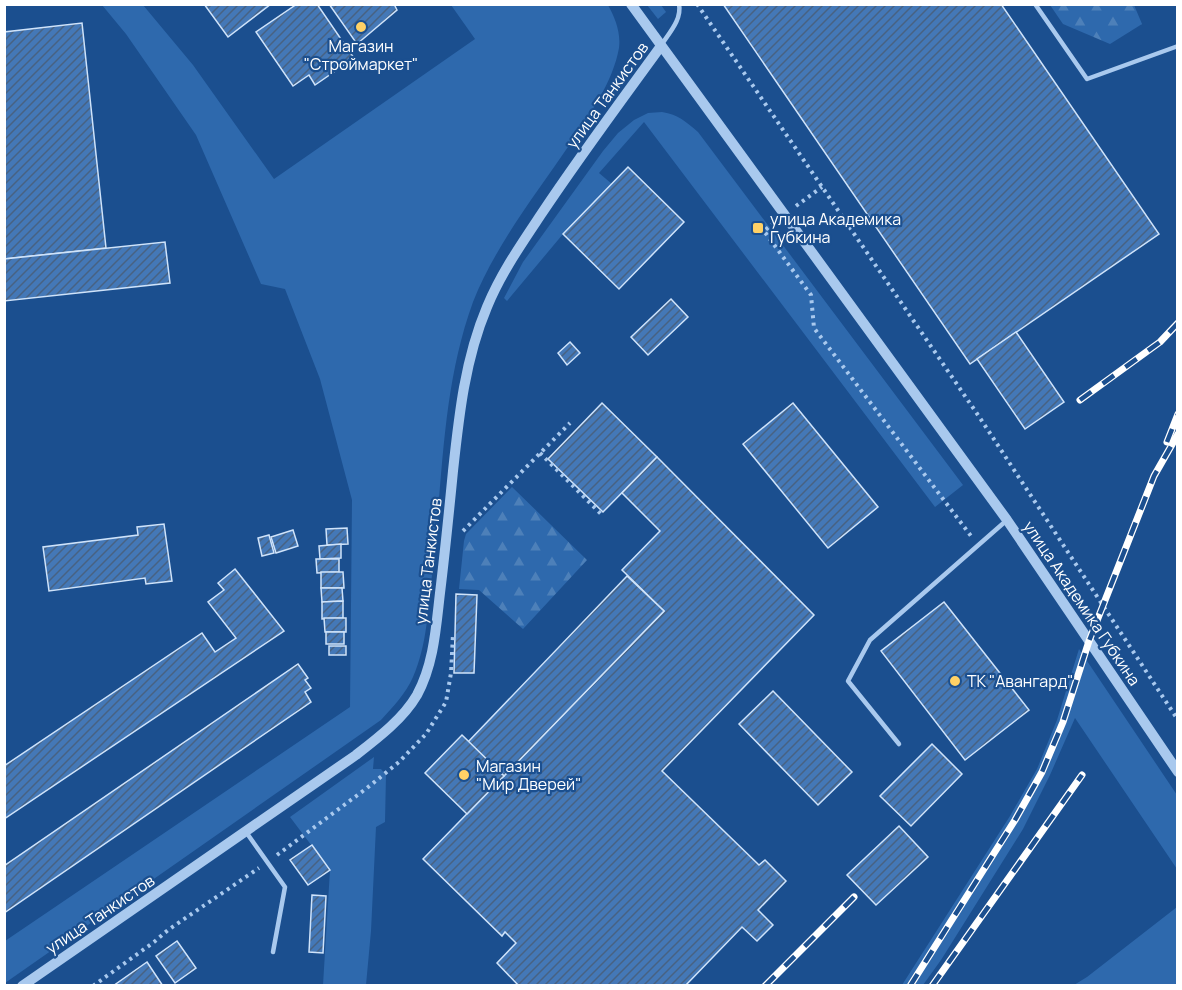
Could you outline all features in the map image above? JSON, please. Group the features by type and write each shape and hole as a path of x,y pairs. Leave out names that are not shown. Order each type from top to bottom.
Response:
{"street":[{"name":"улица Танкистов","path":"22,986 371,744 404,712 416,696 430,661 461,404 473,346 487,307 517,251 559,188 661,46 631,4"},
{"name":"улица Академика Губкина","path":"661,46 1007,520 1178,772"}],"lane":[{"path":"661,46 677,22 679,4"},
{"path":"1035,4 1087,79 1178,46"},
{"path":"899,744 848,681 870,640 1007,520"},
{"path":"246,832 285,887 273,952"}],"path":[{"path":"697,4 980,418 1178,720"},
{"path":"822,187 764,231 811,295 814,328 978,545"},
{"path":"461,535 570,423"},
{"path":"540,453 602,514"},
{"path":"93,986 168,930 268,862 399,762 426,734 446,702 451,673 453,627"}],"green space":[{"path":"102,5 143,5 193,65 274,179 475,39 451,5 608,5 617,25 619,48 616,61 599,98 504,241 473,302 463,335 449,403 424,640 418,665 407,689 381,720 5,983 5,941 350,707 352,500 320,379 285,289 261,284 196,135 126,34"},
{"path":"647,5 661,5 666,12 658,19"},
{"path":"1050,5 1134,5 1142,24 1110,44 1063,24"},
{"path":"662,112 682,119 698,132 963,485 935,507 644,122 599,173 612,184 563,234 507,301 504,298 523,262 618,133 634,120 648,113"},
{"path":"512,487 587,560 523,629 479,590 459,589 466,534"},
{"path":"1079,649 1177,795 1177,869 1075,718 1023,829 941,960 923,985 902,985 1010,816 1037,769 1057,720"},
{"path":"374,757 373,769 381,769 386,775 385,822 376,827 366,985 323,985 330,870 290,817"},
{"path":"1177,907 1177,985 1074,985 1087,977"}],"building":[{"path":"204,4 271,4 228,37"},
{"path":"297,4 317,4 354,58 315,85 309,75 293,86 256,32"},
{"name":"Магазин \"Строймаркет\"","path":"329,4 394,4 397,10 357,44"},
{"path":"723,4 1001,4 1159,234 970,364"},
{"path":"82,23 106,248 4,259 4,32"},
{"path":"628,167 684,222 619,289 563,234"},
{"path":"165,242 170,283 4,301 4,259"},
{"path":"671,299 688,317 648,355 631,337"},
{"path":"1016,332 1064,402 1025,429 977,359"},
{"path":"570,342 580,353 567,365 558,353"},
{"path":"602,403 657,457 603,512 548,459"},
{"path":"793,403 878,507 828,548 743,444"},
{"path":"657,457 814,615 662,771 759,865 765,860 786,881 758,910 773,925 757,941 742,927 685,986 519,986 497,963 516,943 505,932 502,936 423,859 664,611 622,570 660,531 622,493"},
{"path":"164,524 172,581 146,584 145,578 49,591 43,547 138,535 137,527"},
{"path":"347,528 348,544 327,545 326,529"},
{"path":"293,530 298,546 276,553 271,537"},
{"path":"269,535 274,553 262,556 258,538"},
{"path":"341,544 341,558 320,559 319,546"},
{"path":"316,559 339,559 339,572 317,573"},
{"path":"235,569 284,631 4,819 4,766 202,633 215,652 236,638 208,602 224,590 218,583"},
{"path":"321,572 343,572 344,588 321,588"},
{"path":"627,576 664,611 504,776 468,742"},
{"path":"321,588 342,588 343,601 322,602"},
{"path":"456,594 477,595 474,673 454,673"},
{"path":"343,601 343,618 322,619 322,602"},
{"name":"ТК \"Авангард\"","path":"944,602 1029,710 965,760 881,651"},
{"path":"324,618 346,618 346,632 325,632"},
{"path":"326,632 344,632 344,644 326,644"},
{"path":"329,646 346,646 346,655 329,655"},
{"path":"298,664 308,678 305,680 311,688 305,692 311,702 4,913 4,866"},
{"path":"773,691 852,772 818,805 739,724"},
{"name":"Магазин \"Мир Дверей\"","path":"462,735 504,776 467,814 425,773"},
{"path":"932,744 962,774 911,826 880,796"},
{"path":"899,826 928,857 876,905 847,875"},
{"path":"312,845 330,870 308,885 290,860"},
{"path":"312,895 326,896 323,953 309,952"},
{"path":"177,941 196,968 175,983 156,956"},
{"path":"147,962 163,986 113,986"}],"railway":[{"path":"1080,400 1160,342 1178,323"},
{"path":"1167,442 1178,414"},
{"path":"910,986 1015,820 1042,772 1063,722 1089,641 1154,476 1178,434"},
{"path":"932,986 1082,775"},
{"path":"765,986 854,897"}],"place":[{"name":"Магазин \"Строймаркет\"","path":"361,27"},
{"name":"улица Академика Губкина","path":"758,228"},
{"name":"ТК \"Авангард\"","path":"955,681"},
{"name":"Магазин \"Мир Дверей\"","path":"464,775"}]}
